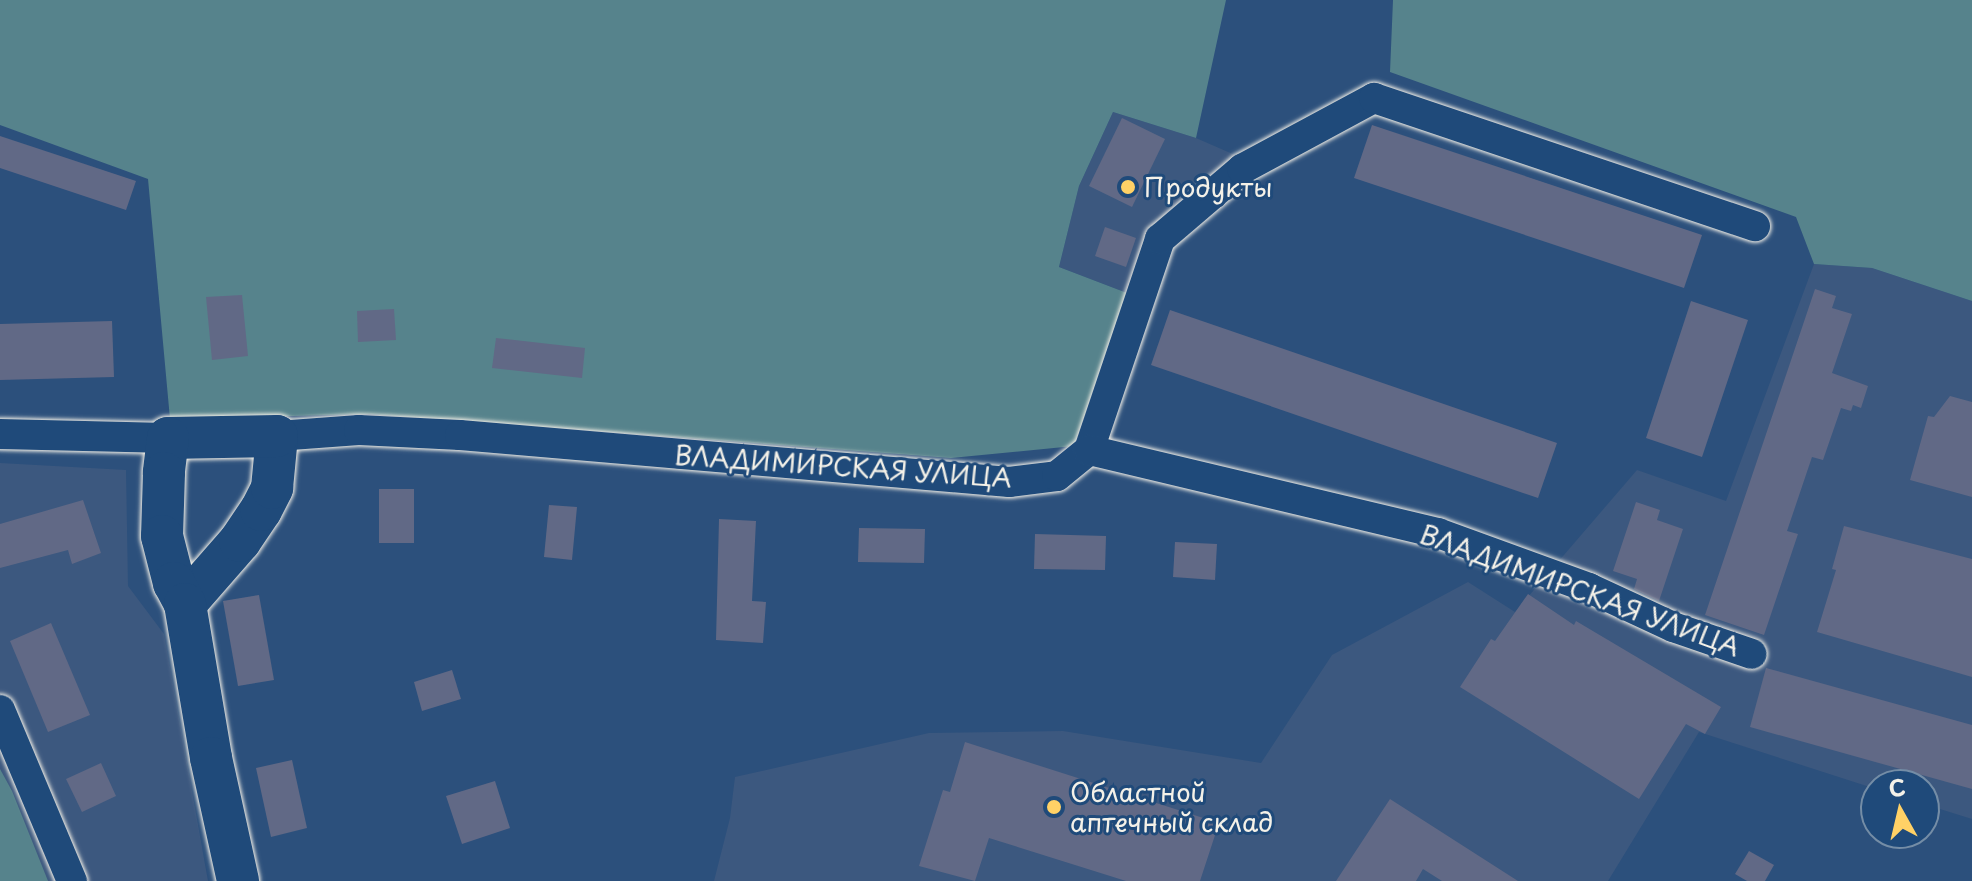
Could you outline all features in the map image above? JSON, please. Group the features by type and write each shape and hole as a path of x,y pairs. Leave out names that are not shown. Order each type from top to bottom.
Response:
{"street":[{"path":"1089,450 1160,239 1242,169 1374,98 1755,226"},
{"name":"ВЛАДИМИРСКАЯ УЛИЦА","path":"277,436 359,430 460,435 1009,482 1057,476 1089,450 1438,533 1589,588 1673,627 1752,654"},
{"path":"0,434 168,438 277,436 272,488 261,510 185,604"},
{"path":"168,438 162,536 174,583 185,604 211,758 238,881"},
{"path":"0,710 72,881"}],"shaded area":[{"path":"1113,112 1196,138 1235,155 1147,232 1127,293 1059,267 1079,186"},
{"path":"1814,264 1872,268 1972,301 1972,819 1940,809 1940,769 1860,769 1860,784 1699,732 1608,881 714,881 730,818 735,777 929,733 1063,731 1261,763 1332,655 1468,582 1515,612 1637,470 1726,501"},
{"path":"0,463 126,470 128,586 164,634 208,881 0,881"}],"green space":[{"path":"0,0 1226,0 1196,138 1113,112 1079,186 1059,267 1127,293 1074,446 951,458 369,414 170,419 148,179 0,125"},
{"path":"1393,0 1972,0 1972,301 1872,268 1814,264 1796,217 1390,72"},
{"path":"0,769 12,791 48,881 0,881"}],"building":[{"path":"1122,118 1165,139 1132,207 1089,186"},
{"path":"1372,125 1702,235 1684,288 1354,178"},
{"path":"0,136 136,181 126,210 0,168"},
{"path":"1105,227 1136,238 1126,267 1095,256"},
{"path":"1815,289 1836,296 1832,308 1852,314 1832,373 1868,386 1861,408 1853,405 1851,411 1841,408 1823,460 1812,457 1787,531 1798,534 1764,635 1705,615"},
{"path":"242,295 248,356 212,360 206,297"},
{"path":"1691,301 1748,320 1702,457 1646,438"},
{"path":"394,309 396,340 358,342 357,311"},
{"path":"1170,310 1557,443 1538,498 1151,365"},
{"path":"112,321 114,377 0,380 0,324"},
{"path":"496,338 585,348 582,378 492,368"},
{"path":"1950,396 1972,402 1972,497 1910,480 1928,416 1934,417"},
{"path":"379,489 414,489 414,543 379,543"},
{"path":"83,500 101,553 72,564 68,550 0,568 0,524"},
{"path":"1636,502 1660,510 1657,520 1683,529 1659,601 1634,589 1637,579 1613,571"},
{"path":"549,505 577,507 572,560 544,557"},
{"path":"719,519 756,521 752,601 766,602 763,643 716,640"},
{"path":"1844,526 1972,559 1972,677 1817,632 1836,570 1832,569"},
{"path":"859,528 925,529 924,563 858,562"},
{"path":"1035,534 1106,536 1105,570 1034,569"},
{"path":"1175,542 1217,544 1215,580 1173,577"},
{"path":"1528,594 1574,625 1576,621 1721,707 1705,734 1686,724 1639,799 1460,687 1491,639 1495,641"},
{"path":"259,595 274,680 238,686 223,601"},
{"path":"51,623 90,715 48,732 10,641"},
{"path":"1766,668 1972,725 1972,789 1940,780 1940,769 1900,769 1750,727"},
{"path":"452,670 461,699 422,711 414,682"},
{"name":"Областной аптечный склад","path":"965,742 1219,823 1200,881 1126,881 989,838 975,881 919,866 943,790 950,792"},
{"path":"292,760 307,828 271,837 256,768"},
{"path":"101,763 116,796 82,812 66,779"},
{"path":"495,781 510,828 462,844 446,796"},
{"path":"1390,799 1518,881 1442,881 1423,869 1416,881 1336,881"},
{"path":"1749,851 1774,865 1765,881 1747,881 1735,874"}],"place":[{"name":"Продукты","path":"1128,187"},
{"name":"Областной аптечный склад","path":"1054,807"}]}
